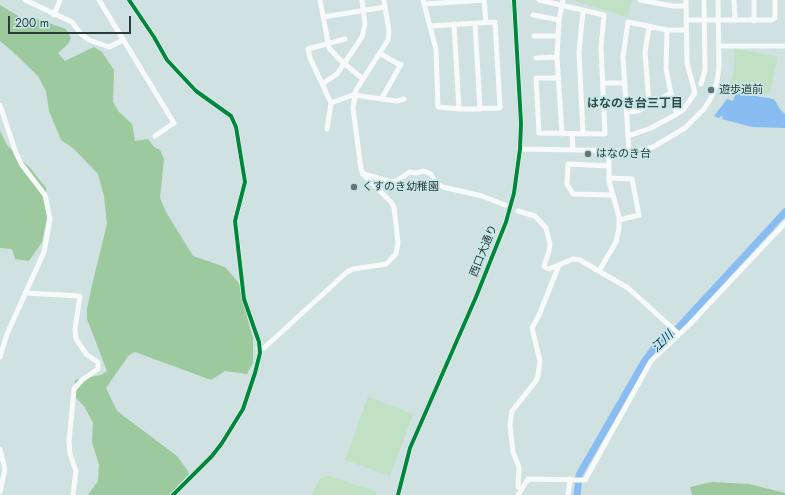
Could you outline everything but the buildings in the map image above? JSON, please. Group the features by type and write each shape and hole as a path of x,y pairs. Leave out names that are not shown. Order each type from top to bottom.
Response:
{"street":[{"path":"25,0 54,15 72,22 81,34 88,40 109,47 123,40"},
{"path":"54,15 60,0"},
{"path":"99,0 174,123 155,136"},
{"path":"129,0 154,36 167,60 200,94 231,116 236,127 245,182 243,197 235,221 244,299 258,336 258,348 260,353 255,374 243,408 215,453 173,495"},
{"path":"320,0 327,43 333,54 363,79"},
{"path":"322,84 335,76 363,35 365,24 362,0"},
{"path":"258,348 264,348 347,272 353,269 386,264 396,254 398,243 394,207 391,202 363,174 353,108 354,96 363,79 381,54 389,34 384,0"},
{"path":"430,26 495,22 500,106 498,108 459,109 438,107 436,49 423,2 484,0 486,22"},
{"name":"西口大通り","path":"398,495 404,468 416,433 476,297 506,222 516,181 520,149 521,108 514,0"},
{"path":"539,0 562,3 583,11 604,16 600,47 605,134 539,134 536,78 558,78"},
{"path":"640,0 686,6"},
{"path":"628,136 651,128 677,114 683,110 695,94 687,63 686,0"},
{"path":"701,84 705,70 704,0"},
{"path":"520,149 629,151 653,147 685,128 704,109 711,98 718,78 718,0"},
{"path":"734,0 735,20"},
{"path":"754,0 754,20"},
{"path":"686,20 774,20 775,0"},
{"path":"562,3 557,36 562,134"},
{"path":"323,18 385,7"},
{"path":"583,11 579,52 583,134"},
{"path":"533,15 559,20"},
{"path":"629,151 623,57 628,22 667,30 686,30"},
{"path":"475,23 480,109"},
{"path":"454,24 459,109"},
{"path":"649,27 645,52 649,104"},
{"path":"667,30 666,69 670,93 677,114"},
{"path":"534,36 557,36"},
{"path":"327,129 331,103 310,58 308,49 345,39"},
{"path":"719,46 785,46"},
{"path":"381,54 401,65 382,98"},
{"path":"536,58 557,57"},
{"path":"602,83 625,83"},
{"path":"627,112 638,111 670,93"},
{"path":"331,103 352,95 362,95 397,101 404,99"},
{"path":"0,105 16,153 22,165 45,195 50,219 48,239 44,252 7,334 0,357"},
{"path":"572,134 573,150"},
{"path":"599,271 616,242 620,228 609,178 610,151"},
{"path":"609,166 568,164 567,184 572,194 612,195"},
{"path":"363,174 392,182 410,172 416,173 424,171 430,174 435,182 443,187 482,196 505,205"},
{"path":"609,178 632,179 639,216 619,220"},
{"path":"518,211 535,216 546,228 550,244 544,266 549,269 577,259 628,288 679,334"},
{"path":"518,495 526,481 532,478 582,480 586,477 651,361 679,334 785,223"},
{"path":"521,489 518,487 519,467 513,452 510,425 512,410 536,381 538,376 540,361 532,328 540,314 559,265"},
{"path":"25,293 80,296 75,329 76,339 87,355 98,362 98,369 82,380 74,388 69,441 70,454 76,471 73,495"},
{"path":"0,449 5,469 0,492"},
{"path":"568,495 571,479"}],"green space":[{"path":"571,0 632,0 628,17"},
{"path":"0,5 25,20 34,18 66,29 71,38 68,44 58,53 65,61 94,47 102,52 114,70 113,102 119,112 132,124 135,141 148,139 154,147 160,150 164,159 160,198 166,212 193,256 225,267 239,283 253,338 253,363 247,374 225,371 211,380 135,352 129,355 106,388 117,411 177,456 188,471 189,474 169,495 88,495 98,481 99,465 92,442 93,423 84,406 74,396 75,380 101,375 107,371 87,319 87,309 107,224 104,196 98,174 73,148 61,140 49,111 46,91 38,76 0,41"},
{"path":"734,48 778,57 770,92 767,95 729,89 734,69"},
{"path":"0,131 7,145 32,170 46,188 47,217 42,242 29,261 15,259 12,249 0,248"},
{"path":"368,397 413,414 390,476 345,460"},
{"path":"327,475 377,492 375,495 312,495 319,479"},
{"path":"712,482 749,484 785,493 785,495 692,495 690,487"}],"water":[{"path":"736,93 774,99 785,114 785,128 752,127 722,119 723,117 721,116 719,118 714,116 727,99 733,101"}],"waterway":[{"name":"江川","path":"577,495 579,475 644,362 658,343 678,328 785,212"}],"cycle path":[{"path":"129,0 154,37 167,60 196,91 231,116 236,127 245,182 235,221 244,299 259,342 260,353 243,409 212,456 173,495"},
{"path":"398,495 410,448 476,297 506,222 514,193 520,149 521,123 514,0"}],"place":[{"name":"遊歩道前","path":"711,90"},
{"name":"はなのき台","path":"588,154"},
{"name":"くすのき幼稚園","path":"354,187"}],"district":[{"name":"はなのき台三丁目","path":"635,104"}]}
